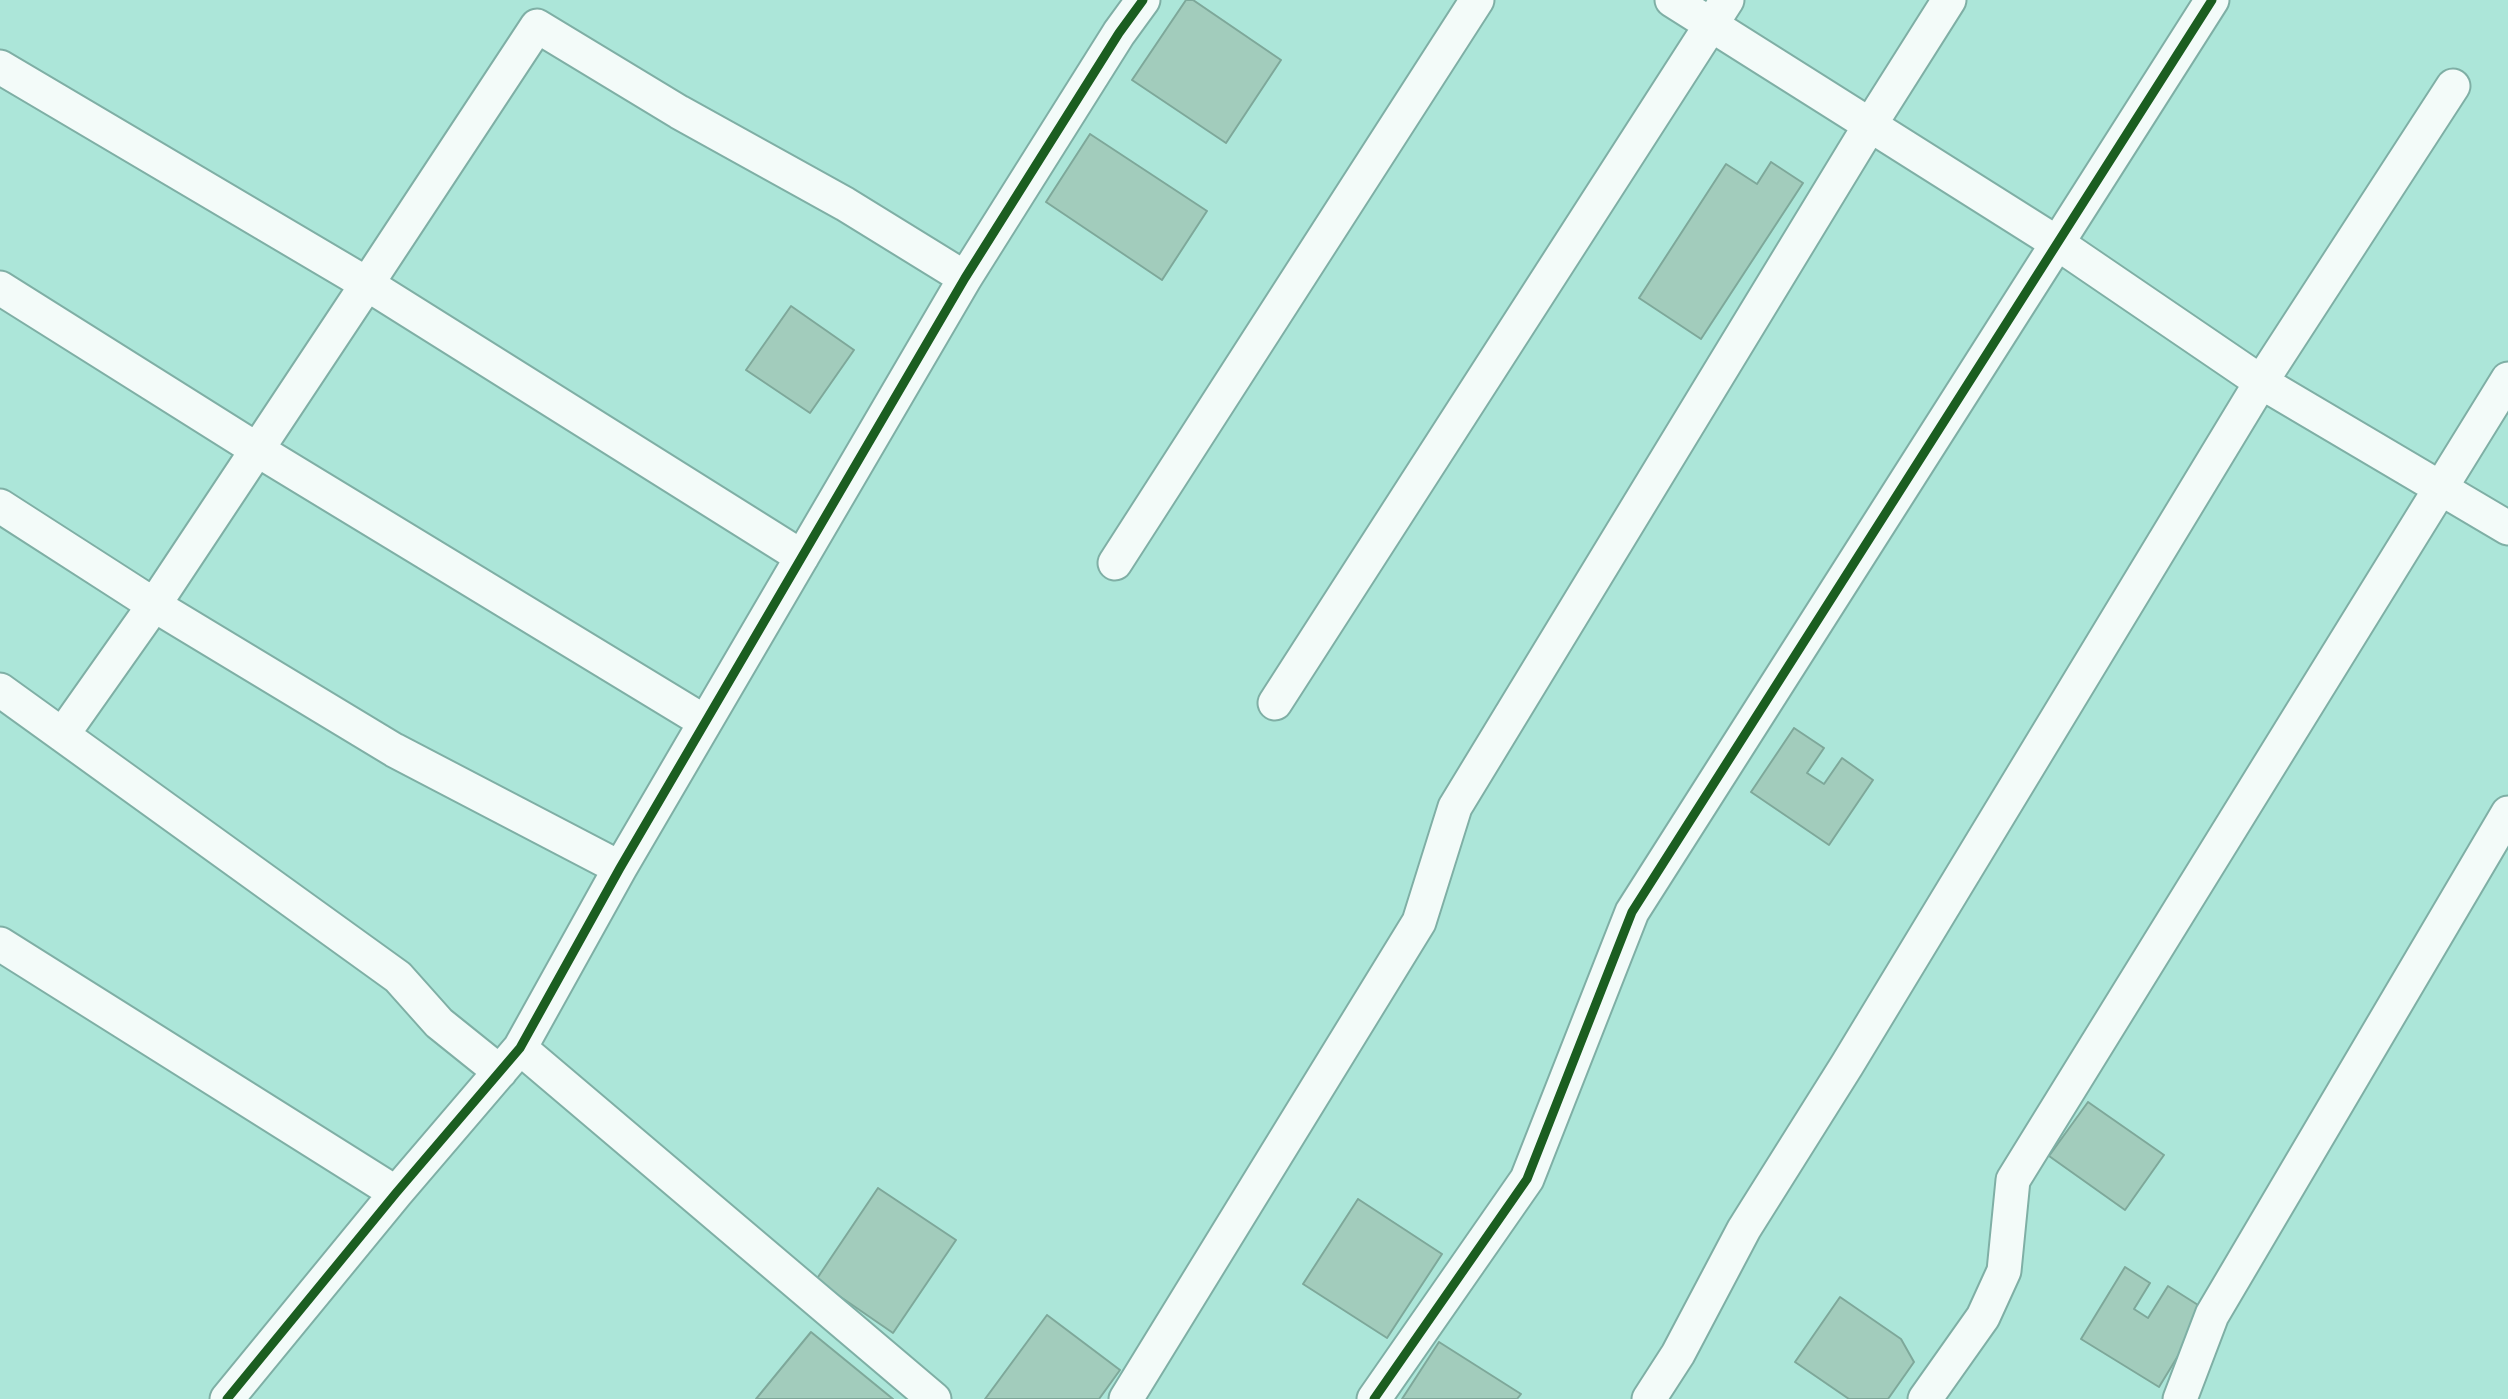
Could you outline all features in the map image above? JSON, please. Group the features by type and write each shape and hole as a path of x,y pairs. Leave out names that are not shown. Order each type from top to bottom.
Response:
{"street":[{"path":"228,1399 396,1193 510,1060 965,278 1119,33 1143,0"},
{"path":"1115,563 1477,0"},
{"path":"1672,0 1719,12 1870,125 2057,243 2261,382 2442,486 2508,528"},
{"path":"1126,1399 1419,922 1455,807 1870,125 1950,0"},
{"path":"1374,1399 1527,1179 1632,912 2212,0"},
{"path":"1275,703 1719,12"},
{"path":"63,734 154,605 537,26 679,112 845,204 965,278"},
{"path":"0,67 367,284 802,557"},
{"path":"1649,1399 1678,1354 1744,1229 1861,1042 2261,382 2453,86"},
{"path":"0,288 256,449 705,722"},
{"path":"1925,1399 1983,1317 2004,1271 2013,1180 2508,379"},
{"path":"0,506 154,605 394,750 620,868"},
{"path":"0,690 398,977 439,1023 510,1060 934,1399"},
{"path":"2180,1399 2213,1315 2508,813"},
{"path":"0,944 396,1193"}],"building":[{"path":"1186,0 1193,0 1281,60 1226,143 1132,80"},
{"path":"1090,134 1207,211 1162,280 1046,202"},
{"path":"1771,162 1803,183 1701,339 1639,298 1726,164 1757,184"},
{"path":"791,306 854,350 810,413 746,370"},
{"path":"1794,728 1824,748 1807,773 1824,784 1842,758 1873,780 1829,845 1751,792"},
{"path":"2088,1102 2164,1155 2125,1210 2049,1156"},
{"path":"878,1188 956,1240 893,1333 816,1280"},
{"path":"1358,1199 1442,1254 1387,1338 1303,1284"},
{"path":"2125,1267 2150,1283 2134,1309 2148,1318 2168,1286 2206,1310 2159,1387 2081,1339"},
{"path":"1840,1297 1901,1339 1914,1362 1888,1399 1849,1399 1795,1362"},
{"path":"1047,1315 1120,1370 1099,1399 985,1399"},
{"path":"811,1332 893,1399 756,1399"},
{"path":"1439,1342 1521,1394 1517,1399 1402,1399"}],"cycle path":[{"path":"227,1399 396,1193 520,1048 620,868 965,278 1119,33 1143,0"},
{"path":"1374,1399 1527,1179 1632,912 2212,0"}]}
